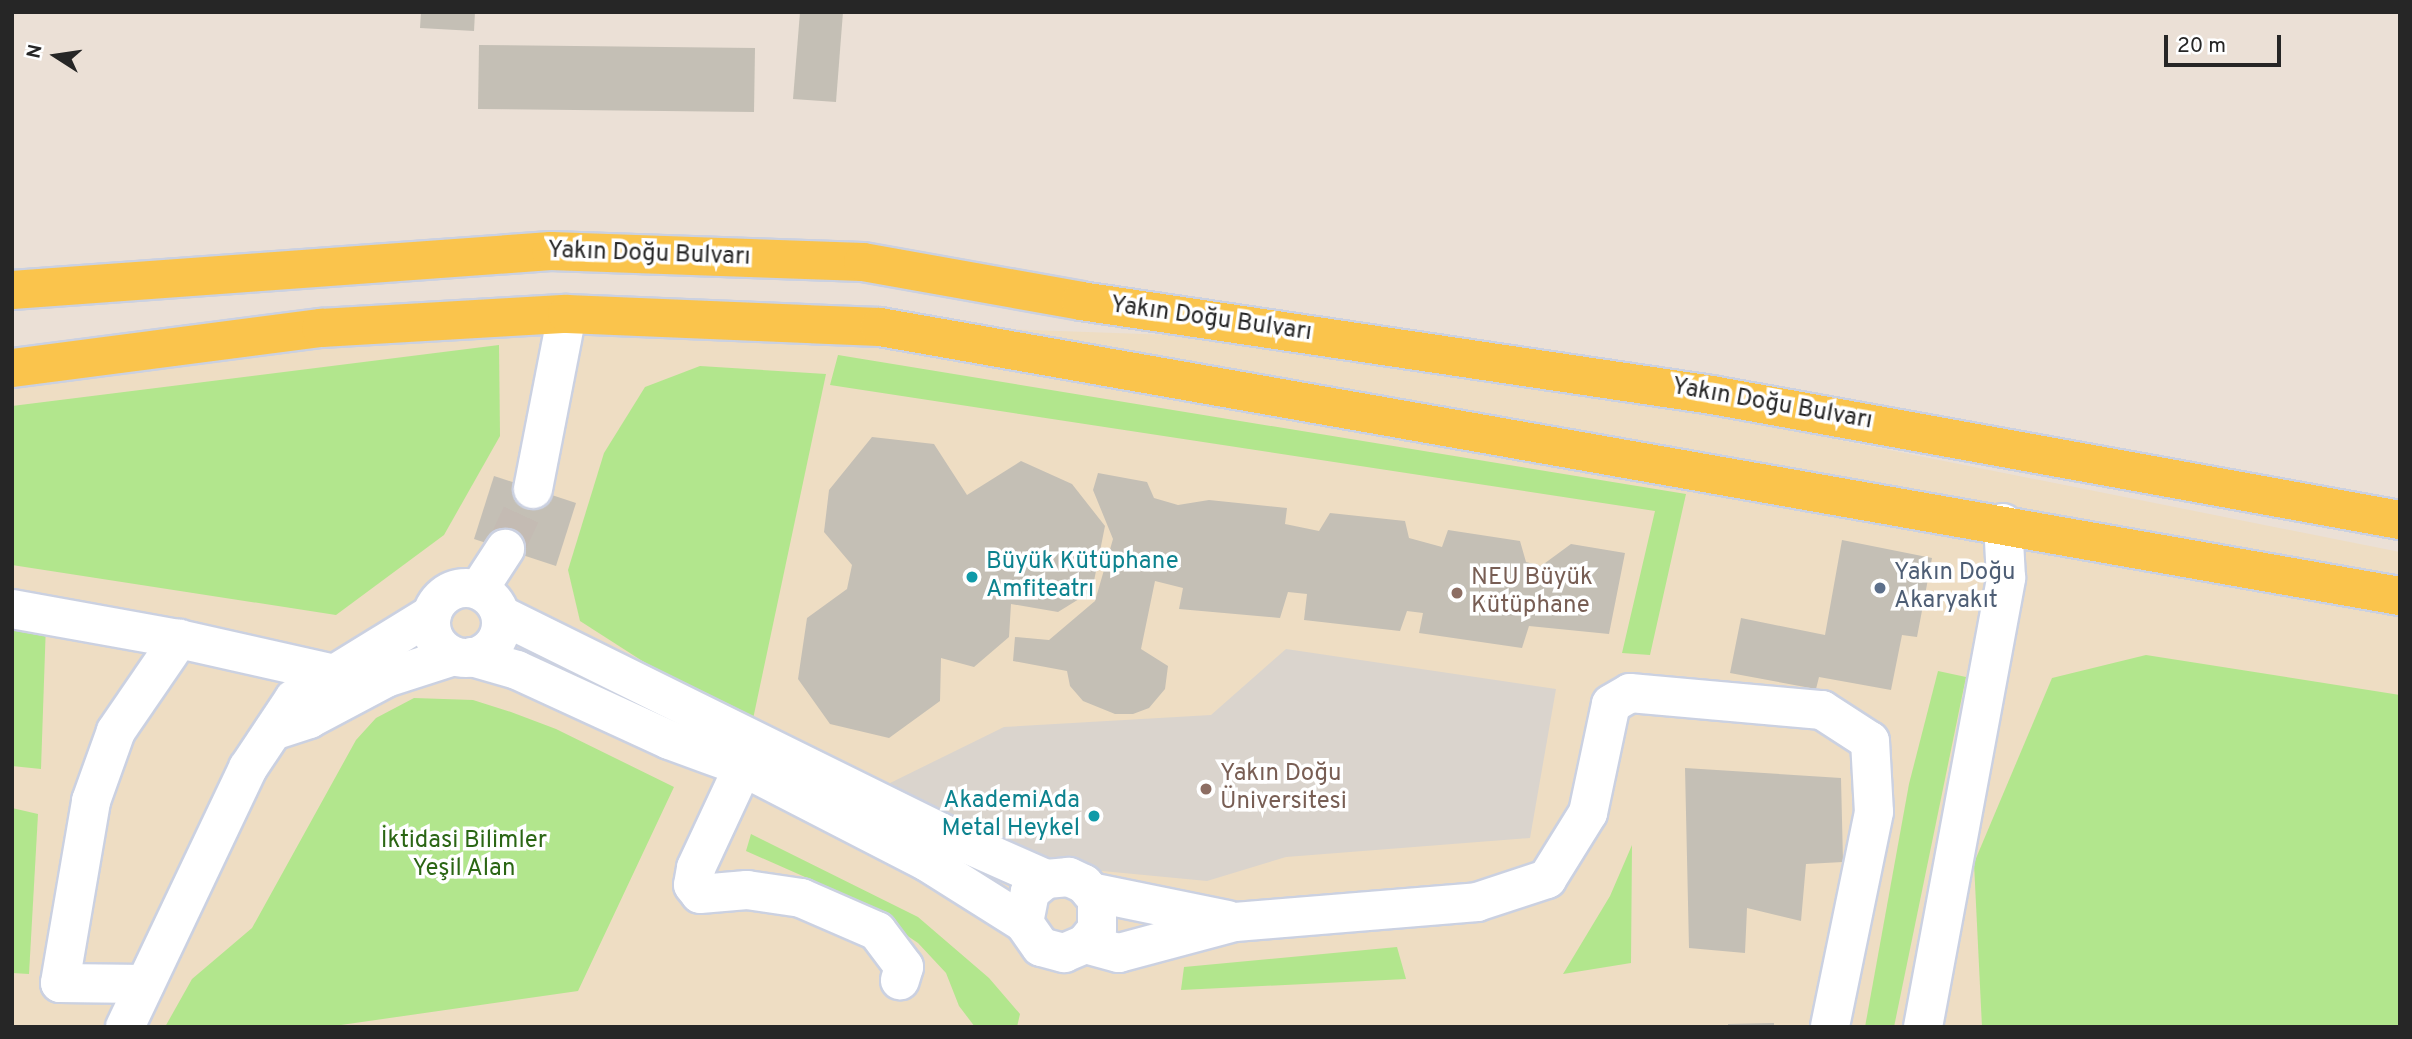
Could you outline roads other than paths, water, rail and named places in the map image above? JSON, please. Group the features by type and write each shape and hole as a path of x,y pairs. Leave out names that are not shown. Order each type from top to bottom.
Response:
{"main road":[{"name":"Yakın Doğu Bulvarı","path":"12,290 551,251 863,262 1081,301 1712,394 2400,520"},
{"path":"12,368 321,328 566,314 880,327 2003,523 2400,596"}],"street":[{"path":"533,489 566,314"},
{"path":"1923,1027 2006,578 2003,523"},
{"path":"273,731 309,719 386,678 463,657 498,638 490,603 505,549"},
{"path":"125,1027 248,768 294,699 330,673 432,614 444,595 467,587 490,603 942,833 1045,879 1069,877 1091,892 1236,922"},
{"path":"12,608 179,639 330,673"},
{"path":"432,614 432,635 463,657 517,670 669,740 743,767 927,862 1024,923 1041,947 1064,953 1085,944 1097,929 1099,914 1091,892"},
{"path":"145,984 60,983 91,801 116,731 179,639"},
{"path":"1085,944 1119,953 1236,922 1477,902 1547,879 1588,813 1611,704 1630,693 1822,710 1870,741 1874,812 1830,1027"},
{"path":"743,767 696,868 694,885 700,894 747,890 801,898 877,932 904,967 900,980"},
{"path":"1024,923 1030,892 1045,879"}],"tunnel":[{"path":"505,549 533,489"}],"place":[{"name":"Büyük Kütüphane Amfiteatrı","path":"972,577"},
{"name":"Yakın Doğu Akaryakıt","path":"1880,588"},
{"name":"NEU Büyük Kütüphane","path":"1457,593"},
{"name":"Yakın Doğu Üniversitesi","path":"1206,789"},
{"name":"AkademiAda Metal Heykel","path":"1094,816"}],"park label":[{"name":"İktidasi Bilimler Yeşil Alan","path":"464,856"}]}
